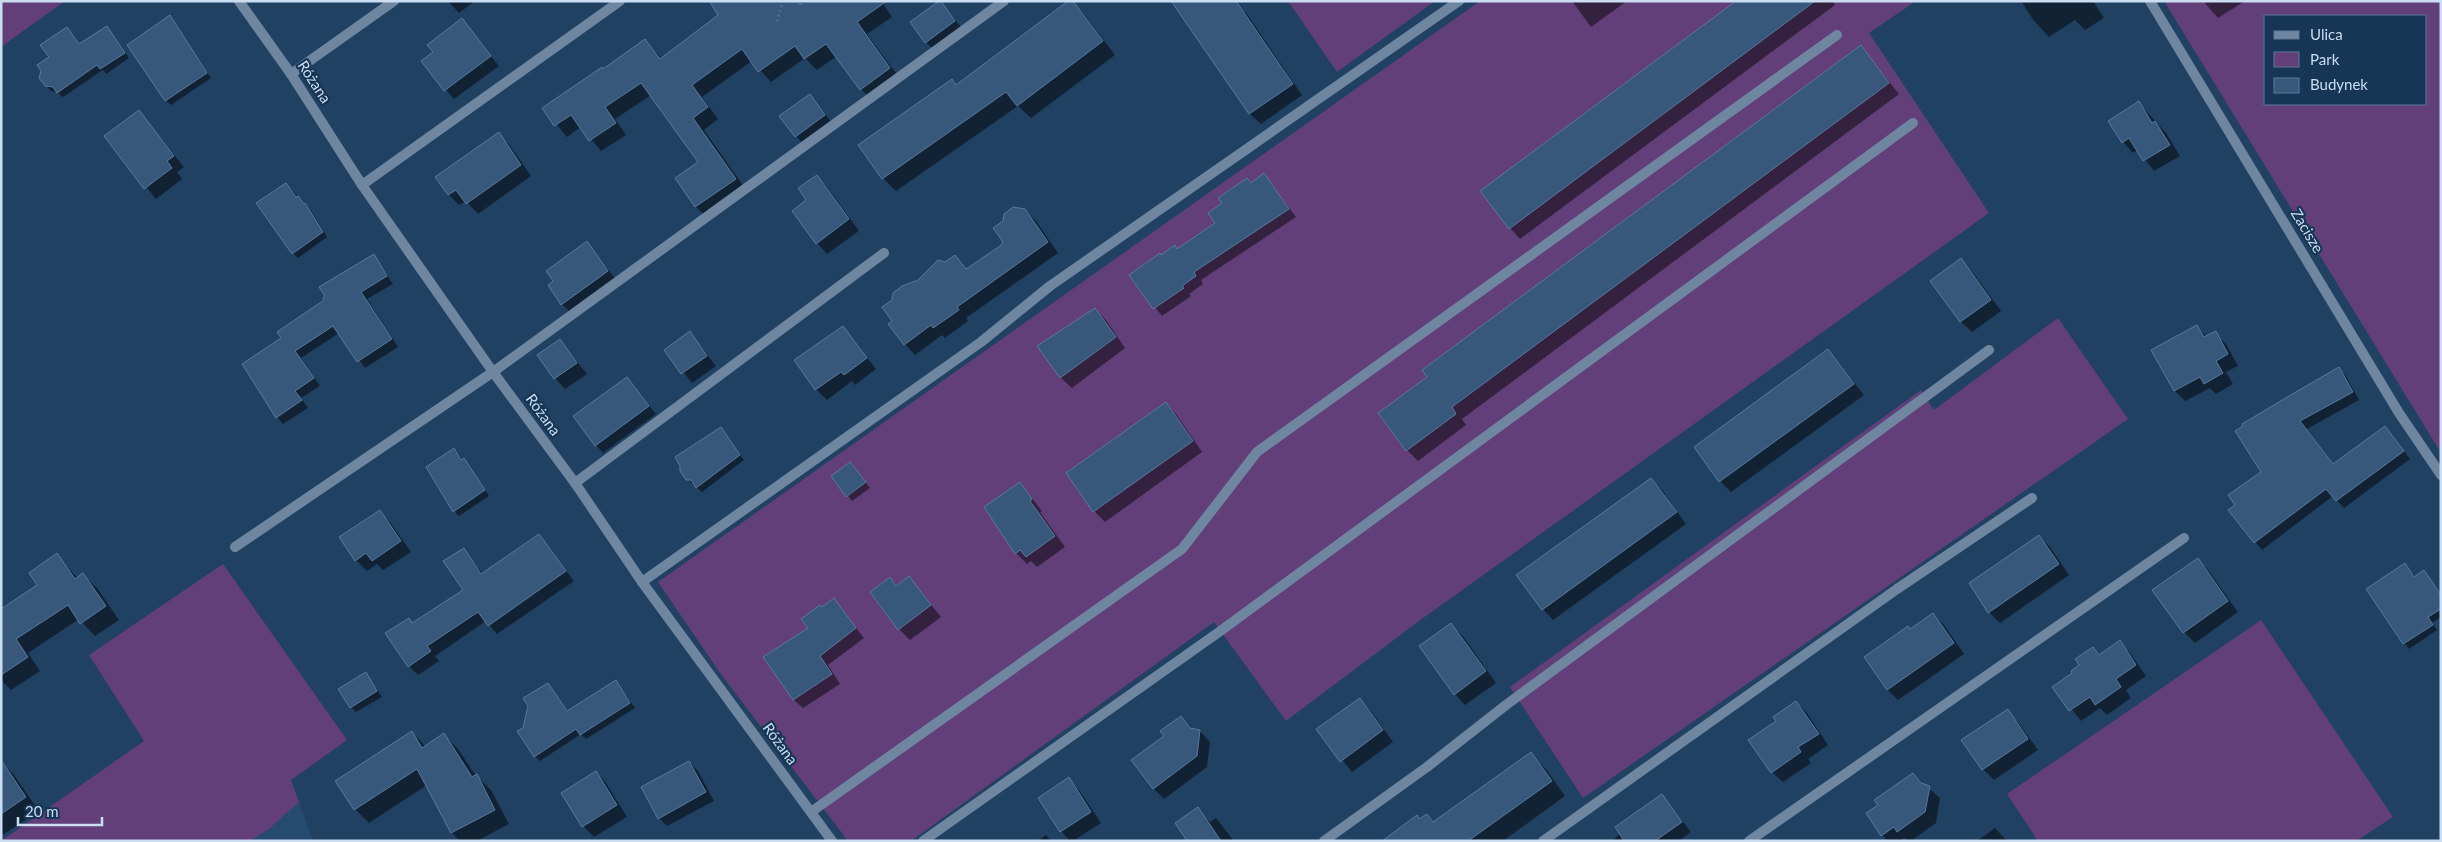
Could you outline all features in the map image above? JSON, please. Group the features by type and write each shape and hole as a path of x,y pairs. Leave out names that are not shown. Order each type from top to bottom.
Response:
{"street":[{"name":"Różana","path":"239,1 291,74 362,185 493,372 574,483 642,582 832,841"},
{"path":"291,74 394,1"},
{"path":"362,185 620,1"},
{"path":"235,547 493,372 1004,1"},
{"path":"642,582 981,342 1050,286 1459,1"},
{"name":"Zacisze","path":"2150,1 2399,413 2441,475"},
{"path":"811,812 1182,549 1257,452 1837,35"},
{"path":"923,841 1219,632 1914,123"},
{"path":"574,483 884,253"},
{"path":"1324,841 1427,767 1506,705 1989,350"},
{"path":"1543,841 1897,589 2032,498"},
{"path":"1749,841 2184,538"}],"path":[{"path":"777,21 782,1"},
{"path":"794,1 801,6 802,1"}],"shaded area":[{"path":"291,780 313,841 201,841"}],"green space":[{"path":"1,1 65,1 1,47"},
{"path":"1288,1 1435,1 1337,72"},
{"path":"1480,1 1916,1 1869,33 1989,213 1419,621 1286,721 1214,622 911,841 848,841 720,673 658,582"},
{"path":"2164,1 2441,1 2441,453"},
{"path":"2058,318 2128,419 1583,798 1510,687 1921,390 1934,410"},
{"path":"223,564 347,740 291,780 299,802 269,829 250,841 1,841 144,741 89,655"},
{"path":"2261,620 2393,817 2356,841 2038,841 2007,794"}],"building":[{"path":"709,1 887,1 857,22 890,68 860,90 826,44 804,59 795,46 758,72 742,49 692,85 708,107 693,118 736,179 695,207 675,178 698,162 641,83 605,107 616,123 589,141 571,115 554,126 542,108 602,67 603,69 645,39 660,59 718,15"},
{"path":"941,1 955,21 925,43 910,22"},
{"path":"1068,1 1073,1 1103,41 1017,106 1006,92 882,179 858,145 952,79 956,85"},
{"path":"1171,1 1236,1 1293,84 1249,114"},
{"path":"1736,1 1815,1 1509,229 1480,191"},
{"path":"170,15 207,73 165,101 127,45"},
{"path":"462,18 491,56 444,91 421,61 433,52 427,45"},
{"path":"107,26 125,53 100,69 97,65 57,93 53,87 45,86 39,78 41,71 37,65 49,57 40,45 67,27 79,44"},
{"path":"1861,45 1889,83 1452,407 1456,414 1406,451 1378,413 1427,377 1422,370"},
{"path":"810,94 825,115 795,137 779,116"},
{"path":"2139,101 2152,123 2155,121 2170,145 2143,161 2129,138 2122,143 2108,121"},
{"path":"139,110 174,156 167,161 172,168 144,189 104,136"},
{"path":"499,132 521,165 466,204 456,190 448,195 435,177"},
{"path":"1264,173 1289,209 1194,272 1196,276 1182,286 1184,288 1153,309 1129,275 1160,253 1161,255 1175,245 1177,249 1215,223 1208,213 1222,203 1218,198 1247,178 1251,183"},
{"path":"817,175 849,219 816,244 792,211 806,200 798,188"},
{"path":"286,183 296,197 298,196 305,203 323,232 292,254 256,203"},
{"path":"1013,207 1025,209 1048,242 957,307 959,310 933,328 931,325 904,345 888,324 892,321 882,307 892,300 893,293 902,286 918,280 938,260 945,262 955,255 966,269 1000,246 1003,242 993,228 1003,221 1004,214"},
{"path":"587,241 608,271 561,305 548,285 553,281 546,271"},
{"path":"374,254 387,276 361,292 392,339 357,362 333,326 295,351 314,378 295,391 302,400 276,418 242,364 281,338 277,332 324,300 325,296 319,287"},
{"path":"1961,258 1991,300 1960,322 1930,281"},
{"path":"1095,308 1116,337 1060,378 1037,346"},
{"path":"2197,325 2204,337 2216,331 2228,354 2216,361 2223,373 2204,384 2200,377 2174,391 2151,350"},
{"path":"843,326 867,358 844,375 841,372 815,390 794,360"},
{"path":"690,331 707,356 681,374 664,350"},
{"path":"560,339 577,363 554,379 537,355"},
{"path":"1828,349 1854,384 1719,482 1694,447"},
{"path":"2339,367 2353,392 2300,421 2333,464 2385,426 2404,451 2336,501 2326,489 2254,543 2228,510 2235,505 2228,495 2261,472 2235,431 2243,426 2242,424"},
{"path":"627,377 649,406 595,446 573,416"},
{"path":"1166,402 1193,441 1093,512 1066,473"},
{"path":"721,427 740,455 696,488 691,480 686,480 680,471 680,466 675,457"},
{"path":"454,448 461,460 464,458 485,490 453,512 426,467"},
{"path":"850,462 866,482 846,497 831,476"},
{"path":"1651,478 1677,512 1542,610 1516,575"},
{"path":"1020,482 1032,499 1030,501 1055,536 1026,557 1020,550 1015,554 984,507"},
{"path":"380,510 401,541 372,561 366,553 355,561 339,537"},
{"path":"539,534 566,571 488,626 478,612 427,646 431,651 408,667 385,633 409,618 412,623 463,590 443,561 464,548 481,574"},
{"path":"2039,535 2059,564 1988,613 1969,583"},
{"path":"57,553 75,579 83,573 106,606 80,624 68,605 16,639 28,657 1,675 1,609 37,585 29,573"},
{"path":"2198,558 2228,601 2183,633 2152,590"},
{"path":"2405,563 2414,577 2424,570 2441,595 2441,609 2428,617 2433,625 2403,644 2366,589"},
{"path":"909,576 931,605 898,630 870,592 890,577 896,586"},
{"path":"834,598 856,628 820,656 832,674 793,700 763,657 808,628 801,619 820,605 822,607"},
{"path":"1933,613 1954,643 1887,690 1864,657 1908,626 1910,629"},
{"path":"1451,623 1486,671 1454,695 1419,646"},
{"path":"2120,640 2136,665 2116,679 2121,687 2095,705 2090,697 2069,711 2052,687 2072,673 2071,671 2079,665 2075,659 2093,647 2099,655"},
{"path":"366,672 377,691 350,708 338,689"},
{"path":"616,680 630,703 580,735 576,729 534,757 517,731 523,728 528,706 523,698 548,683 567,711"},
{"path":"1360,698 1383,730 1340,762 1316,729"},
{"path":"1796,701 1819,734 1798,747 1801,752 1771,773 1748,740 1776,721 1773,717"},
{"path":"2008,709 2028,739 1982,770 1961,740"},
{"path":"1181,716 1190,728 1200,730 1197,756 1153,789 1131,760 1164,736 1160,731"},
{"path":"412,731 422,748 444,733 472,777 477,774 495,810 451,833 417,769 354,810 335,781"},
{"path":"1531,752 1552,781 1468,841 1382,841 1417,815 1419,819 1427,814 1433,822"},
{"path":"1,760 26,797 1,814"},
{"path":"689,761 706,792 658,819 641,787"},
{"path":"596,771 617,805 582,827 561,793"},
{"path":"1913,773 1921,783 1930,786 1925,812 1897,832 1894,827 1881,836 1866,813 1878,805 1874,800"},
{"path":"1069,777 1091,812 1060,832 1038,798"},
{"path":"1662,794 1682,822 1655,841 1624,841 1615,827"},
{"path":"1198,807 1221,841 1187,841 1175,823"}]}
